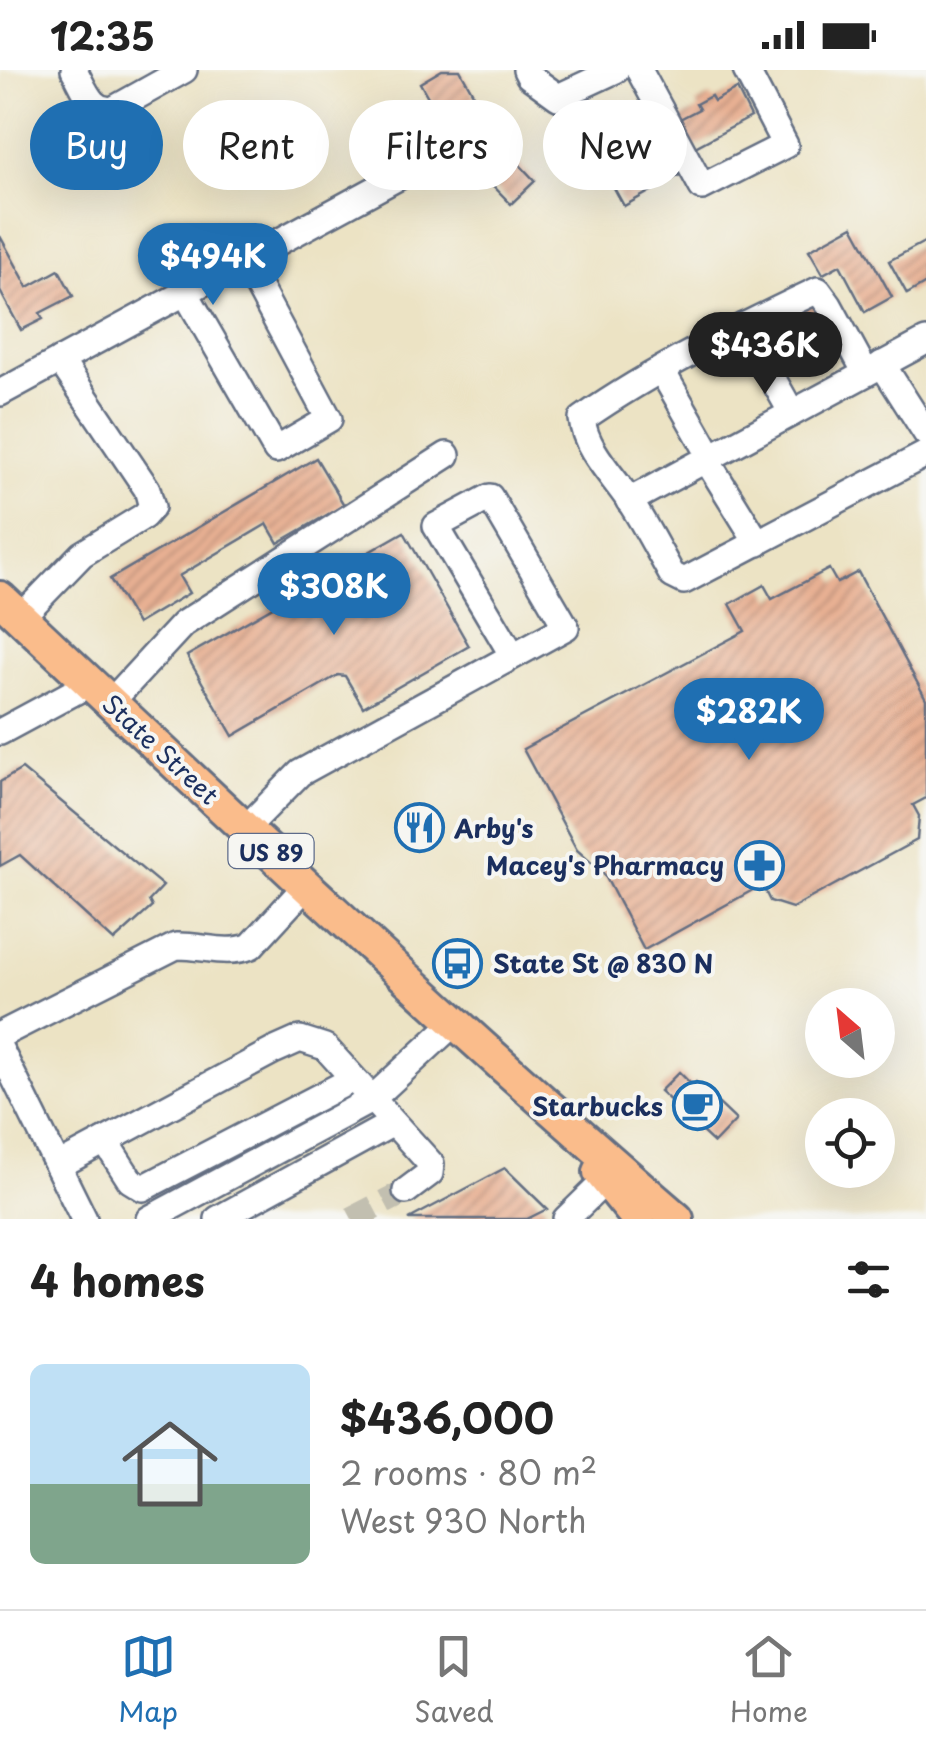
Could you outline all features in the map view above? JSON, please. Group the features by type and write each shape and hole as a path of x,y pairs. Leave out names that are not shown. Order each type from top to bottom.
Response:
{"main road":[{"name":"State Street","path":"10,608 543,1103 677,1219"},
{"name":"State Street","path":"543,1103 636,1218"}],"street":[{"path":"74,70 94,104 106,111 193,74"},
{"path":"526,70 558,97 616,70"},
{"path":"638,70 702,187 784,145 746,70"},
{"path":"0,393 374,190"},
{"path":"185,292 276,450 329,420 244,260"},
{"path":"926,433 818,290 662,370 582,419 603,464 672,575 684,581 926,454"},
{"path":"743,326 792,413"},
{"path":"629,501 926,340"},
{"path":"10,608 82,554 144,516 152,506 147,489 60,360"},
{"path":"662,370 758,542"},
{"path":"0,732 100,693 183,624 448,455"},
{"path":"246,828 300,774 514,656 566,627 490,497 436,526 514,656"},
{"path":"0,1035 176,946 198,945 223,952 251,946 307,885"},
{"path":"148,1219 372,1100 455,1022"},
{"path":"58,1166 300,1039 324,1048 431,1164 430,1173 406,1190"},
{"path":"0,1049 84,1219"},
{"path":"105,1141 130,1180 143,1188 353,1079"},
{"path":"222,1180 233,1216 393,1124"},
{"path":"566,1219 606,1180"}],"building":[{"path":"442,70 460,70 477,100 430,100 420,83"},
{"path":"737,89 751,117 693,148 687,137 687,115 699,109 696,104 711,96 714,101"},
{"path":"523,168 535,181 511,204 497,190 523,190"},
{"path":"615,190 653,190 624,206"},
{"path":"853,226 892,297 865,312 840,265 823,274 809,250"},
{"path":"0,236 28,287 59,270 73,296 40,313 43,319 21,330 0,291"},
{"path":"926,241 926,283 907,294 889,261"},
{"path":"815,300 831,330 775,361 759,331"},
{"path":"316,458 344,505 278,543 267,524 179,576 189,593 137,624 110,579"},
{"path":"404,532 469,646 363,707 345,676 338,675 233,736 187,656"},
{"path":"829,569 837,583 858,572 926,699 926,798 913,805 919,816 917,840 792,908 770,901 762,885 644,950 604,874 577,850 523,749 745,631 730,604 764,585 772,599"},
{"path":"22,769 163,886 149,901 152,907 114,941 20,855 0,866 0,782"},
{"name":"Starbucks","path":"679,1072 693,1086 696,1082 736,1120 714,1143 687,1123 691,1120 660,1091"},
{"path":"505,1168 547,1209 527,1219 409,1219"}],"tunnel":[{"path":"352,1219 406,1191"}],"place":[{"name":"Arby's","path":"419,828"},
{"name":"Macey's Pharmacy","path":"759,865"},
{"name":"State St @ 830 N","path":"458,963"},
{"name":"Starbucks","path":"698,1106"}]}
